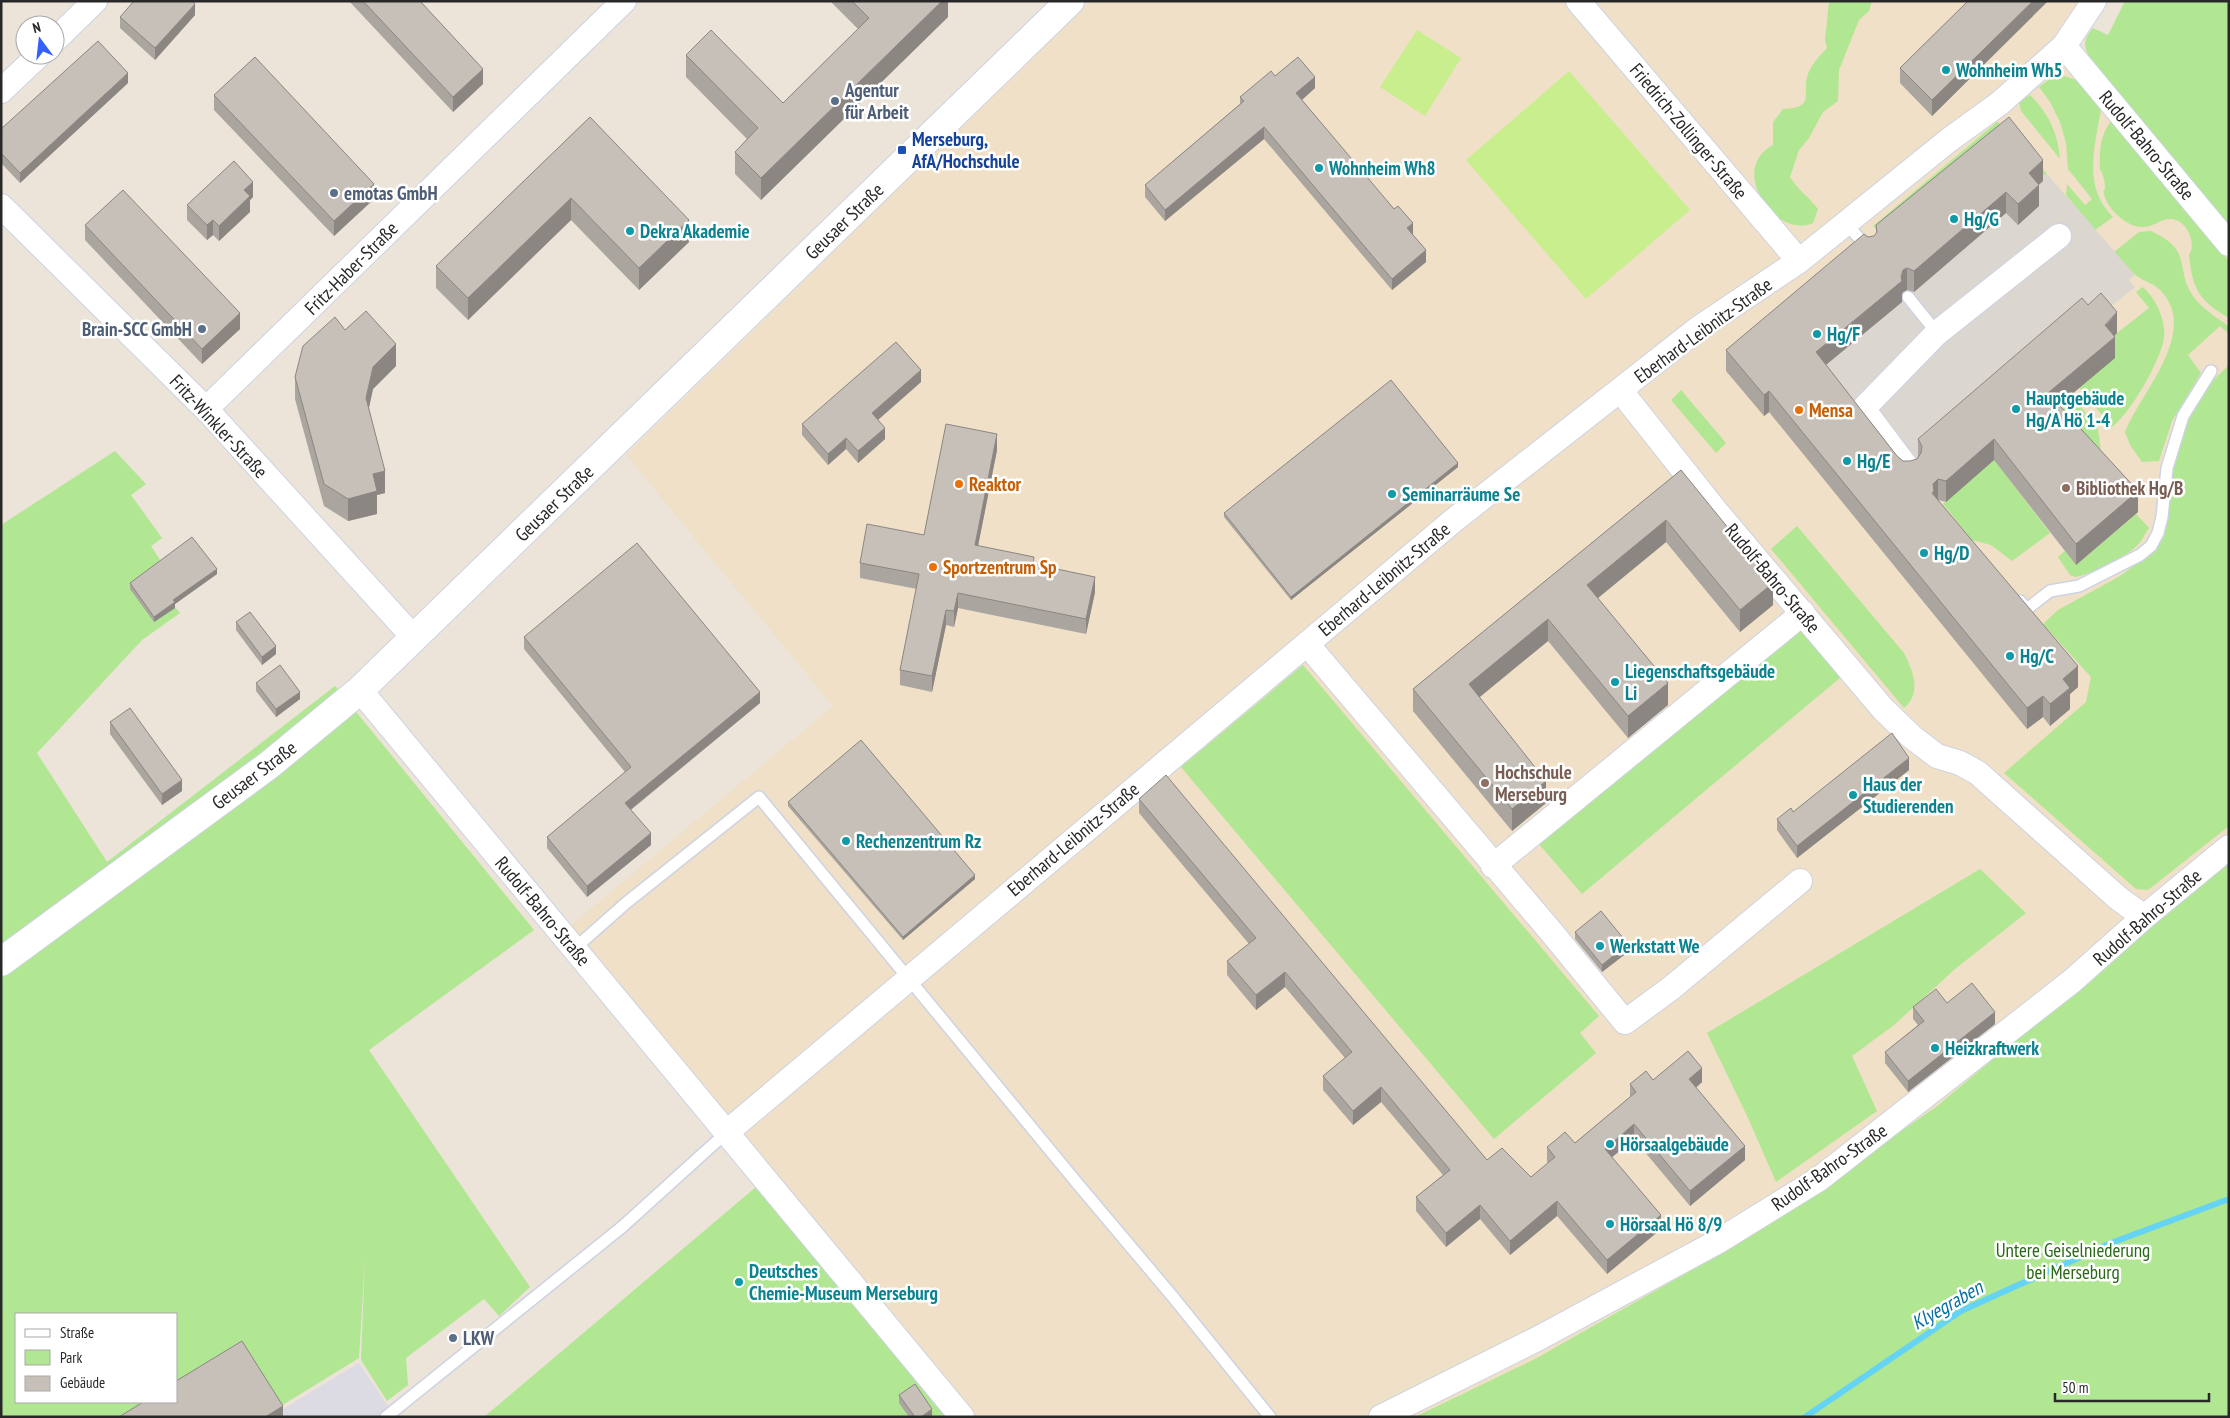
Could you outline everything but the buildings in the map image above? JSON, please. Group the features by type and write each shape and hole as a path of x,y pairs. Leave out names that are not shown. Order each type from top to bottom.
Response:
{"street":[{"path":"65,30 95,1"},
{"name":"Fritz-Haber-Straße","path":"206,409 624,1"},
{"name":"Geusaer Straße","path":"1,962 269,765 360,690 415,639 1070,1"},
{"name":"Friedrich-Zollinger-Straße","path":"1578,1 1799,260"},
{"name":"Eberhard-Leibnitz-Straße","path":"727,1132 1454,520 1699,328 1799,260 1949,140 2000,102 2064,46 2094,1"},
{"name":"Rudolf-Bahro-Straße","path":"2064,46 2229,244"},
{"path":"1,91 28,65"},
{"name":"Fritz-Winkler-Straße","path":"8,213 206,409 415,639"},
{"path":"1908,469 1863,409 1936,333 2059,236"},
{"name":"Rudolf-Bahro-Straße","path":"1620,390 1716,510 1883,709 1912,737 1937,756 1960,763 1978,773 2118,898 2144,917"},
{"path":"1493,866 1803,613"},
{"path":"1307,644 1493,866 1553,934 1625,1022 1670,989 1800,881"},
{"name":"Rudolf-Bahro-Straße","path":"360,690 962,1417"},
{"name":"Rudolf-Bahro-Straße","path":"1381,1417 1537,1339 1717,1242 1818,1179 2072,981 2144,917 2229,846"}],"lane":[{"path":"1846,223 1870,251"},
{"path":"1908,297 1936,333"},
{"path":"2015,596 2027,610 2050,591 2079,586 2140,555 2151,546 2160,525 2167,468 2182,416 2211,371"},
{"path":"574,948 626,903 759,797 1077,1183 1173,1296 1270,1417"},
{"path":"386,1417 622,1227 727,1132"}],"shaded area":[{"name":"Hochschule Merseburg","path":"1090,1 2100,1 2075,47 2229,230 2229,861 1936,1107 1836,1176 1729,1249 1535,1359 1415,1417 959,1417 557,937 833,706 626,455"},
{"path":"2047,174 2135,275 2129,280 2135,287 1899,476 1816,373 2006,213 2043,181 2043,177"},
{"path":"359,1363 395,1417 270,1417"}],"green space":[{"path":"1829,1 1872,1 1869,11 1859,20 1839,70 1838,101 1823,112 1809,138 1799,150 1790,177 1818,209 1813,223 1799,226 1785,221 1772,212 1762,199 1756,185 1755,170 1760,156 1773,145 1773,122 1783,109 1800,106 1806,98 1808,74 1814,63 1827,48 1825,40"},
{"path":"2125,1 2229,1 2229,230 2146,131 2089,57 2085,45 2088,35 2093,28 2108,35"},
{"path":"1417,30 1461,58 1425,116 1380,87"},
{"path":"1569,71 1690,210 1586,299 1466,160"},
{"path":"2064,76 2076,80 2101,109 2094,152 2094,179 2097,193 2103,205 2113,217 2095,230 2066,195 2067,184 2085,205 2092,199 2068,169 2066,143 2060,122 2050,102 2039,87 2051,78"},
{"path":"2030,95 2037,102 2051,124 2055,133 2060,159 2021,111 2019,102"},
{"path":"2111,121 2229,261 2229,318 2211,306 2195,285 2189,255 2192,245 2191,239 2182,224 2168,219 2147,227 2137,226 2119,217 2109,206 2104,194 2105,185 2100,170 2100,157 2102,138"},
{"path":"1997,122 2010,129 2047,174 1881,235 1873,226"},
{"path":"2151,231 2164,238 2173,246 2181,260 2184,276 2193,296 2205,309 2229,327 2229,334 2220,326 2188,355 2201,373 2172,421 2159,461 2142,462 2130,445 2125,432 2132,416 2164,362 2171,343 2174,324 2171,306 2160,290 2134,274 2114,252 2139,232"},
{"path":"2143,287 2152,297 2162,317 2164,338 2162,348 2136,399 2112,427 2079,387 2105,346 2117,333 2149,308 2136,292"},
{"path":"2229,365 2229,826 2148,890 2136,889 2004,773 2086,702 2091,677 2043,624 2058,610 2120,576 2156,549 2166,524 2173,456 2185,420 2205,388"},
{"path":"1681,390 1726,443 1716,453 1671,400"},
{"path":"2071,394 2098,429 2104,475 2042,419"},
{"path":"115,451 146,484 131,495 162,538 151,546 162,563 173,605 180,613 142,640 37,753 107,862 335,686 534,930 369,1050 530,1287 499,1316 484,1299 406,1358 408,1385 387,1401 361,1360 365,1259 359,1358 263,1417 1,1417 1,525"},
{"path":"2001,454 2008,478 2050,533 2012,561 1991,545 1972,540 1943,504"},
{"path":"2136,514 2149,528 2136,547 2129,553 2101,568 2075,577 2070,575 2058,557 2065,551 2076,565"},
{"path":"1797,526 1904,653 1913,674 1914,689 1910,702 1904,708 1771,549"},
{"path":"1798,626 1841,677 1582,894 1539,844"},
{"path":"1303,665 1599,1016 1580,1033 1596,1053 1494,1139 1181,767"},
{"name":"Untere Geiselniederung bei Merseburg","path":"2229,861 2229,1417 1415,1417 1535,1359 1729,1249 1836,1176 1936,1107"},
{"path":"1980,869 2026,913 1955,969 1894,1025 1852,1056 1877,1111 1776,1182 1749,1120 1707,1033"},
{"name":"Deutsches Chemie-Museum Merseburg","path":"756,1187 950,1417 484,1417"}],"waterway":[{"name":"Klyegraben","path":"1805,1417 1961,1311 2111,1243 2229,1199"}],"place":[{"name":"Wohnheim Wh5","path":"1946,70"},
{"name":"Agentur für Arbeit","path":"835,101"},
{"name":"Merseburg, AfA/Hochschule","path":"902,150"},
{"name":"Wohnheim Wh8","path":"1319,168"},
{"name":"emotas GmbH","path":"334,193"},
{"name":"Hg/G","path":"1954,219"},
{"name":"Dekra Akademie","path":"630,231"},
{"name":"Brain-SCC GmbH","path":"202,329"},
{"name":"Hg/F","path":"1817,334"},
{"name":"Hauptgebäude Hg/A Hö 1-4","path":"2016,409"},
{"name":"Mensa","path":"1799,410"},
{"name":"Hg/E","path":"1847,461"},
{"name":"Reaktor","path":"959,484"},
{"name":"Bibliothek Hg/B","path":"2066,488"},
{"name":"Seminarräume Se","path":"1392,494"},
{"name":"Hg/D","path":"1924,553"},
{"name":"Sportzentrum Sp","path":"933,567"},
{"name":"Hg/C","path":"2010,656"},
{"name":"Liegenschaftsgebäude Li","path":"1615,682"},
{"name":"Hochschule Merseburg","path":"1485,783"},
{"name":"Haus der Studierenden","path":"1853,795"},
{"name":"Rechenzentrum Rz","path":"846,841"},
{"name":"Werkstatt We","path":"1600,946"},
{"name":"Heizkraftwerk","path":"1935,1048"},
{"name":"Hörsaalgebäude","path":"1610,1144"},
{"name":"Hörsaal Hö 8/9","path":"1610,1224"},
{"name":"Deutsches Chemie-Museum Merseburg","path":"739,1282"},
{"name":"LKW","path":"453,1338"}]}
